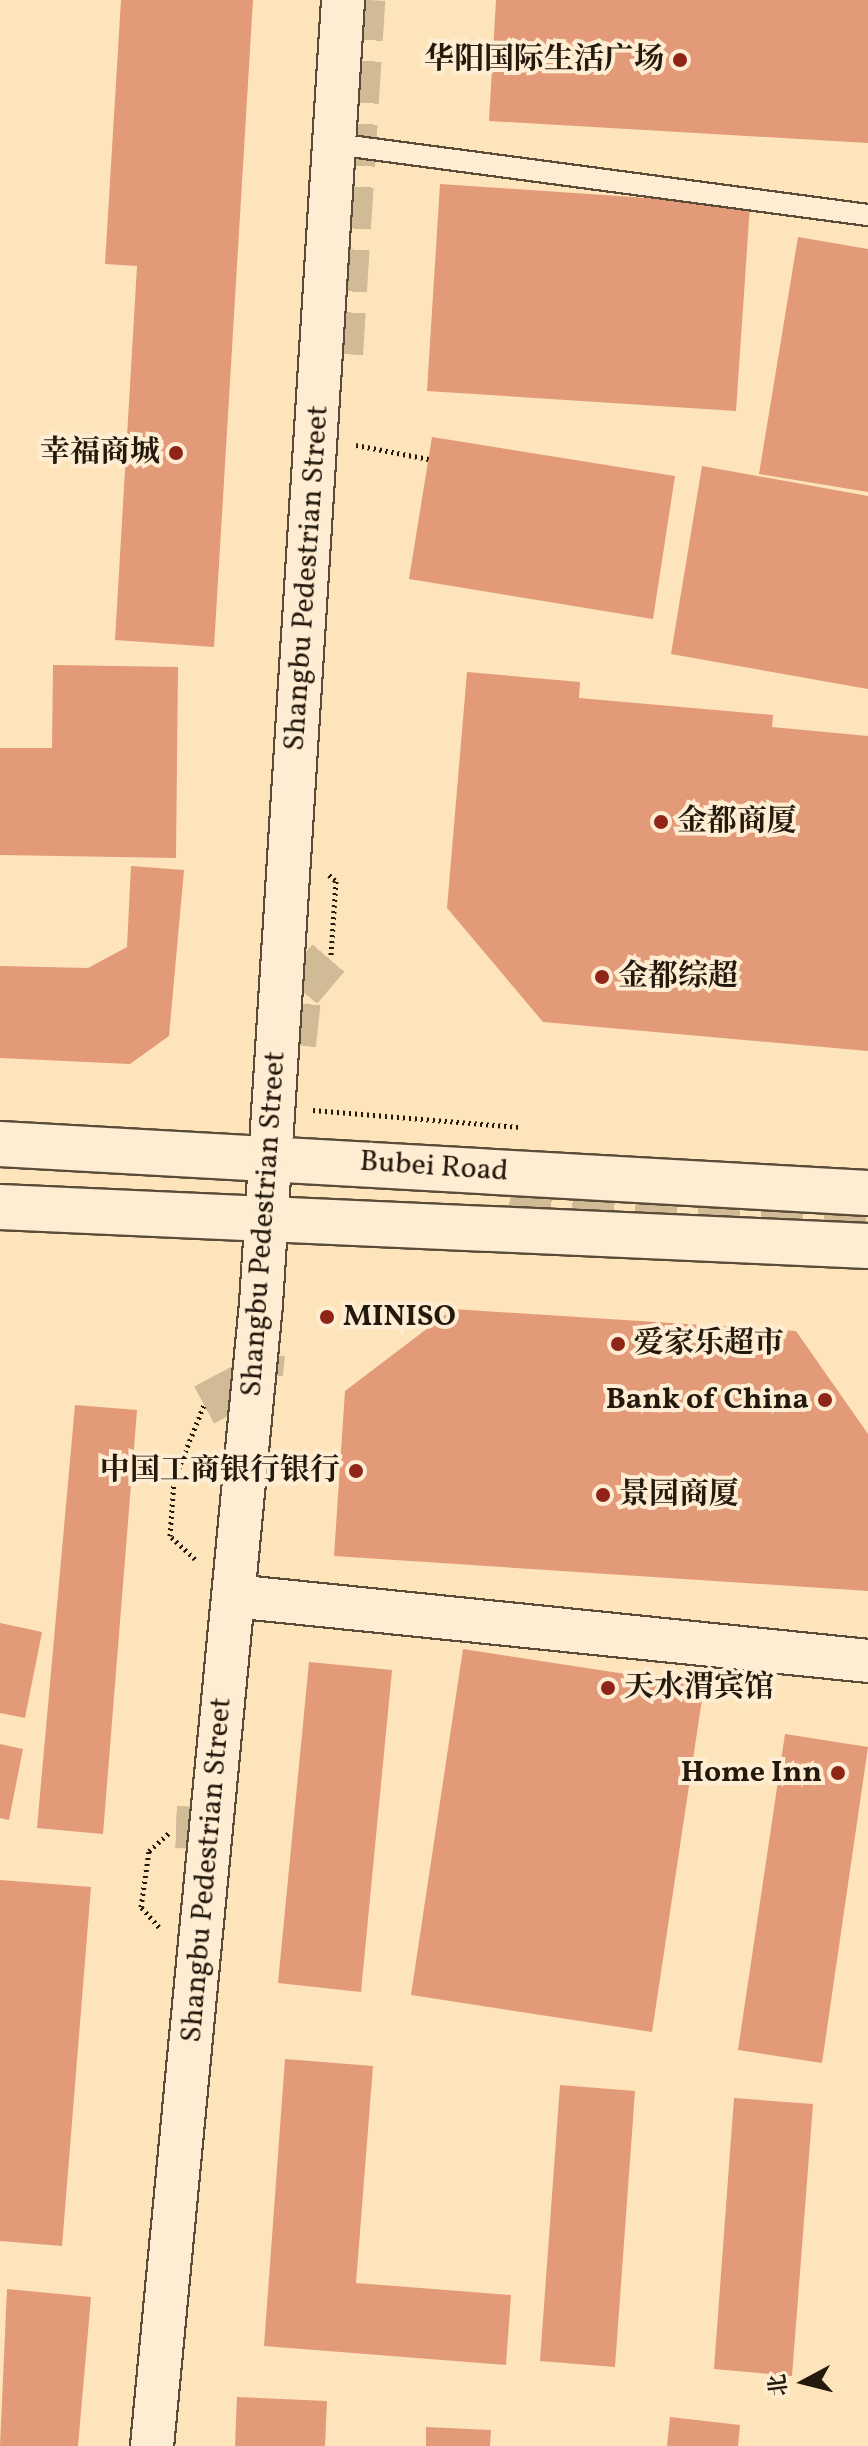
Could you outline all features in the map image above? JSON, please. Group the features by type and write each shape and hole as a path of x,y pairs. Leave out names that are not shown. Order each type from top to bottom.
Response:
{"main road":[{"name":"Bubei Road","path":"0,1144 270,1155 868,1193"},
{"path":"0,1207 868,1246"}],"street":[{"name":"Shangbu Pedestrian Street","path":"152,2446 266,1219 343,0"},
{"path":"233,1596 868,1661"}],"lane":[{"path":"335,144 868,215"}],"path":[{"path":"316,438 429,459"},
{"path":"304,1109 524,1128"},
{"path":"204,1405 174,1480 170,1536 233,1596"}],"building":[{"name":"幸福商城","path":"121,0 253,0 214,647 115,640 137,266 105,264"},
{"name":"华阳国际生活广场","path":"496,0 868,0 868,143 489,121"},
{"path":"440,184 750,205 736,411 427,391"},
{"path":"798,237 868,249 868,492 759,474"},
{"path":"432,437 675,476 653,619 409,579"},
{"path":"702,466 868,496 868,689 671,654"},
{"path":"53,665 178,667 176,858 0,855 0,748 52,748"},
{"name":"金都商厦","path":"467,672 580,682 579,698 773,715 772,727 868,736 868,1051 543,1022 447,908"},
{"path":"131,866 184,870 169,1036 130,1064 0,1058 0,966 88,968 127,947"},
{"name":"景园商厦","path":"453,1309 796,1331 868,1434 868,1591 334,1556 345,1391"},
{"path":"75,1405 137,1410 103,1834 37,1828"},
{"path":"0,1623 42,1632 25,1718 0,1713"},
{"path":"463,1649 704,1686 652,2032 411,1995"},
{"path":"309,1662 392,1670 361,1992 278,1983"},
{"path":"785,1734 868,1747 822,2063 738,2050"},
{"path":"0,1744 23,1749 9,1820 0,1818"},
{"path":"0,1880 91,1887 62,2246 0,2241"},
{"path":"285,2059 373,2066 356,2283 511,2295 506,2365 264,2346"},
{"path":"560,2085 635,2091 615,2367 540,2361"},
{"path":"734,2098 813,2104 792,2376 714,2369"},
{"path":"7,2289 91,2297 78,2446 0,2446"},
{"path":"237,2397 327,2401 325,2446 235,2446"},
{"path":"670,2417 740,2425 738,2446 667,2446"},
{"path":"426,2427 491,2430 490,2446 426,2446"}],"tunnel":[{"path":"342,354 364,0"},
{"path":"295,1045 301,990 331,955"},
{"path":"510,1194 868,1220"},
{"path":"204,1405 262,1374 264,1354"},
{"path":"176,1827 231,1829"}],"place":[{"name":"华阳国际生活广场","path":"680,60"},
{"name":"幸福商城","path":"176,453"},
{"name":"金都商厦","path":"661,822"},
{"name":"金都综超","path":"602,977"},
{"name":"MINISO","path":"327,1317"},
{"name":"爱家乐超市","path":"618,1344"},
{"name":"Bank of China","path":"825,1400"},
{"name":"中国工商银行银行","path":"356,1471"},
{"name":"景园商厦","path":"603,1495"},
{"name":"天水渭宾馆","path":"608,1688"},
{"name":"Home Inn","path":"838,1773"}]}
